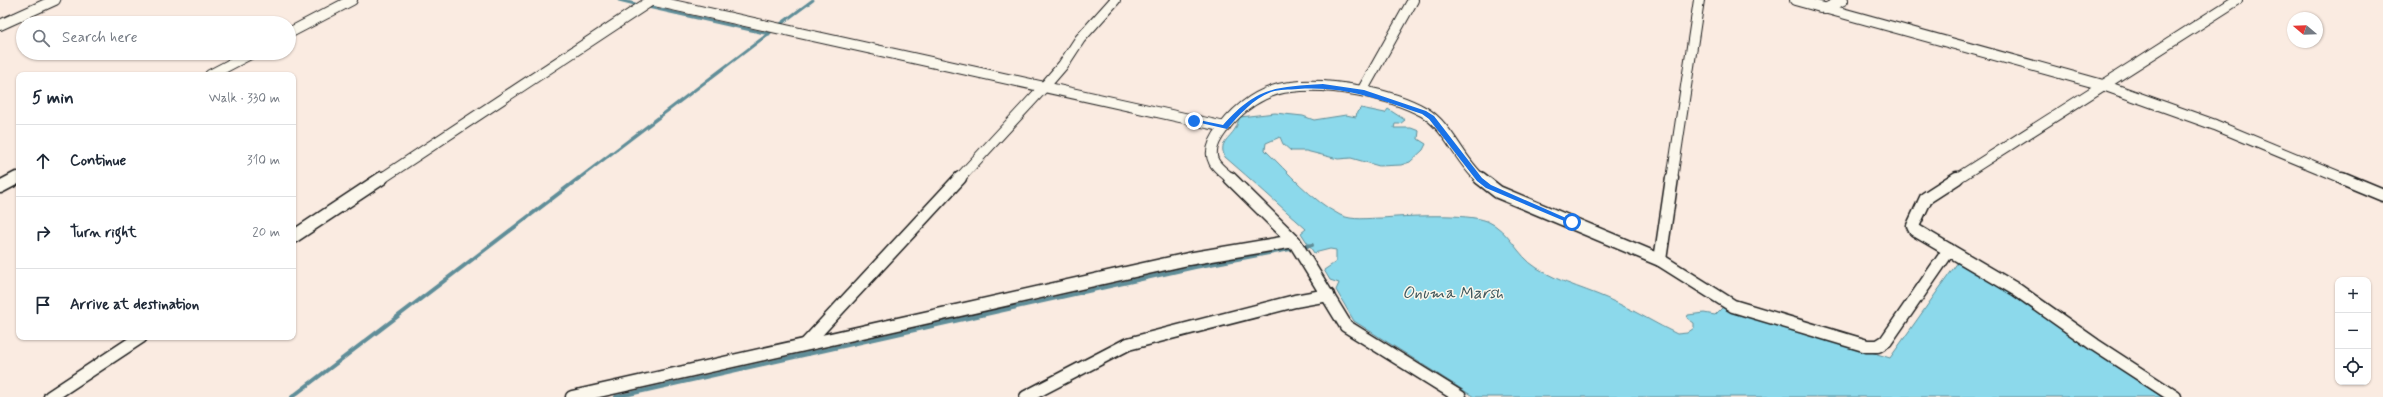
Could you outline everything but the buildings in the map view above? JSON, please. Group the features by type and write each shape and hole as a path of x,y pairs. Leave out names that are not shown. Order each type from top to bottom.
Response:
{"street":[{"path":"18,16 55,0"},
{"path":"296,29 352,0"},
{"path":"296,235 651,0 1225,128"},
{"path":"806,344 1063,66 1080,38 1115,0"},
{"path":"1362,91 1413,0"},
{"path":"1660,260 1699,0"},
{"path":"1795,0 2103,85 2215,125 2383,195"},
{"path":"1825,9 1843,0"},
{"path":"2175,397 2095,345 2017,290 1914,230 1913,226 1926,198 2237,0"},
{"path":"0,24 16,17"},
{"path":"216,72 239,60"},
{"path":"1460,397 1346,326 1340,320 1328,295 1297,245 1214,162 1210,153 1212,145 1238,112 1268,92 1281,88 1323,86 1362,91 1407,106 1432,118 1488,187 1660,260 1733,306 1867,346 1878,346 1886,341 1949,250"},
{"path":"0,187 16,179"},
{"path":"572,397 1188,259 1297,245"},
{"path":"1026,397 1128,344 1295,301 1328,295"},
{"path":"50,397 136,340"}],"water":[{"name":"Onuma Marsh","path":"1361,108 1385,113 1388,109 1405,120 1400,124 1395,124 1394,128 1411,128 1419,131 1418,139 1426,144 1423,150 1410,162 1401,165 1379,166 1351,158 1338,159 1306,151 1291,151 1283,144 1280,137 1266,143 1265,150 1300,185 1319,202 1345,217 1361,219 1406,216 1451,216 1478,218 1495,225 1530,263 1547,274 1566,283 1607,298 1677,334 1687,333 1694,328 1694,323 1687,318 1688,315 1704,313 1715,315 1724,306 1890,358 1958,262 2016,297 2162,397 1474,397 1354,321 1336,290 1339,283 1330,280 1324,270 1336,262 1336,250 1330,249 1314,253 1301,233 1306,229 1225,157 1223,152 1225,142 1236,128 1240,117 1275,113 1303,116 1314,120 1346,115 1356,117 1357,112"}],"waterway":[{"path":"619,0 635,4"},
{"path":"778,26 813,0"},
{"path":"648,7 768,34"},
{"path":"768,34 772,31"},
{"path":"578,179 768,34"},
{"path":"292,397 579,178"},
{"path":"616,397 1195,267 1312,245"}],"route":[{"path":"1194,121 1225,128 1238,112 1257,98 1268,92 1281,88 1323,86 1362,91 1407,106 1432,118 1488,187 1572,222"}]}
